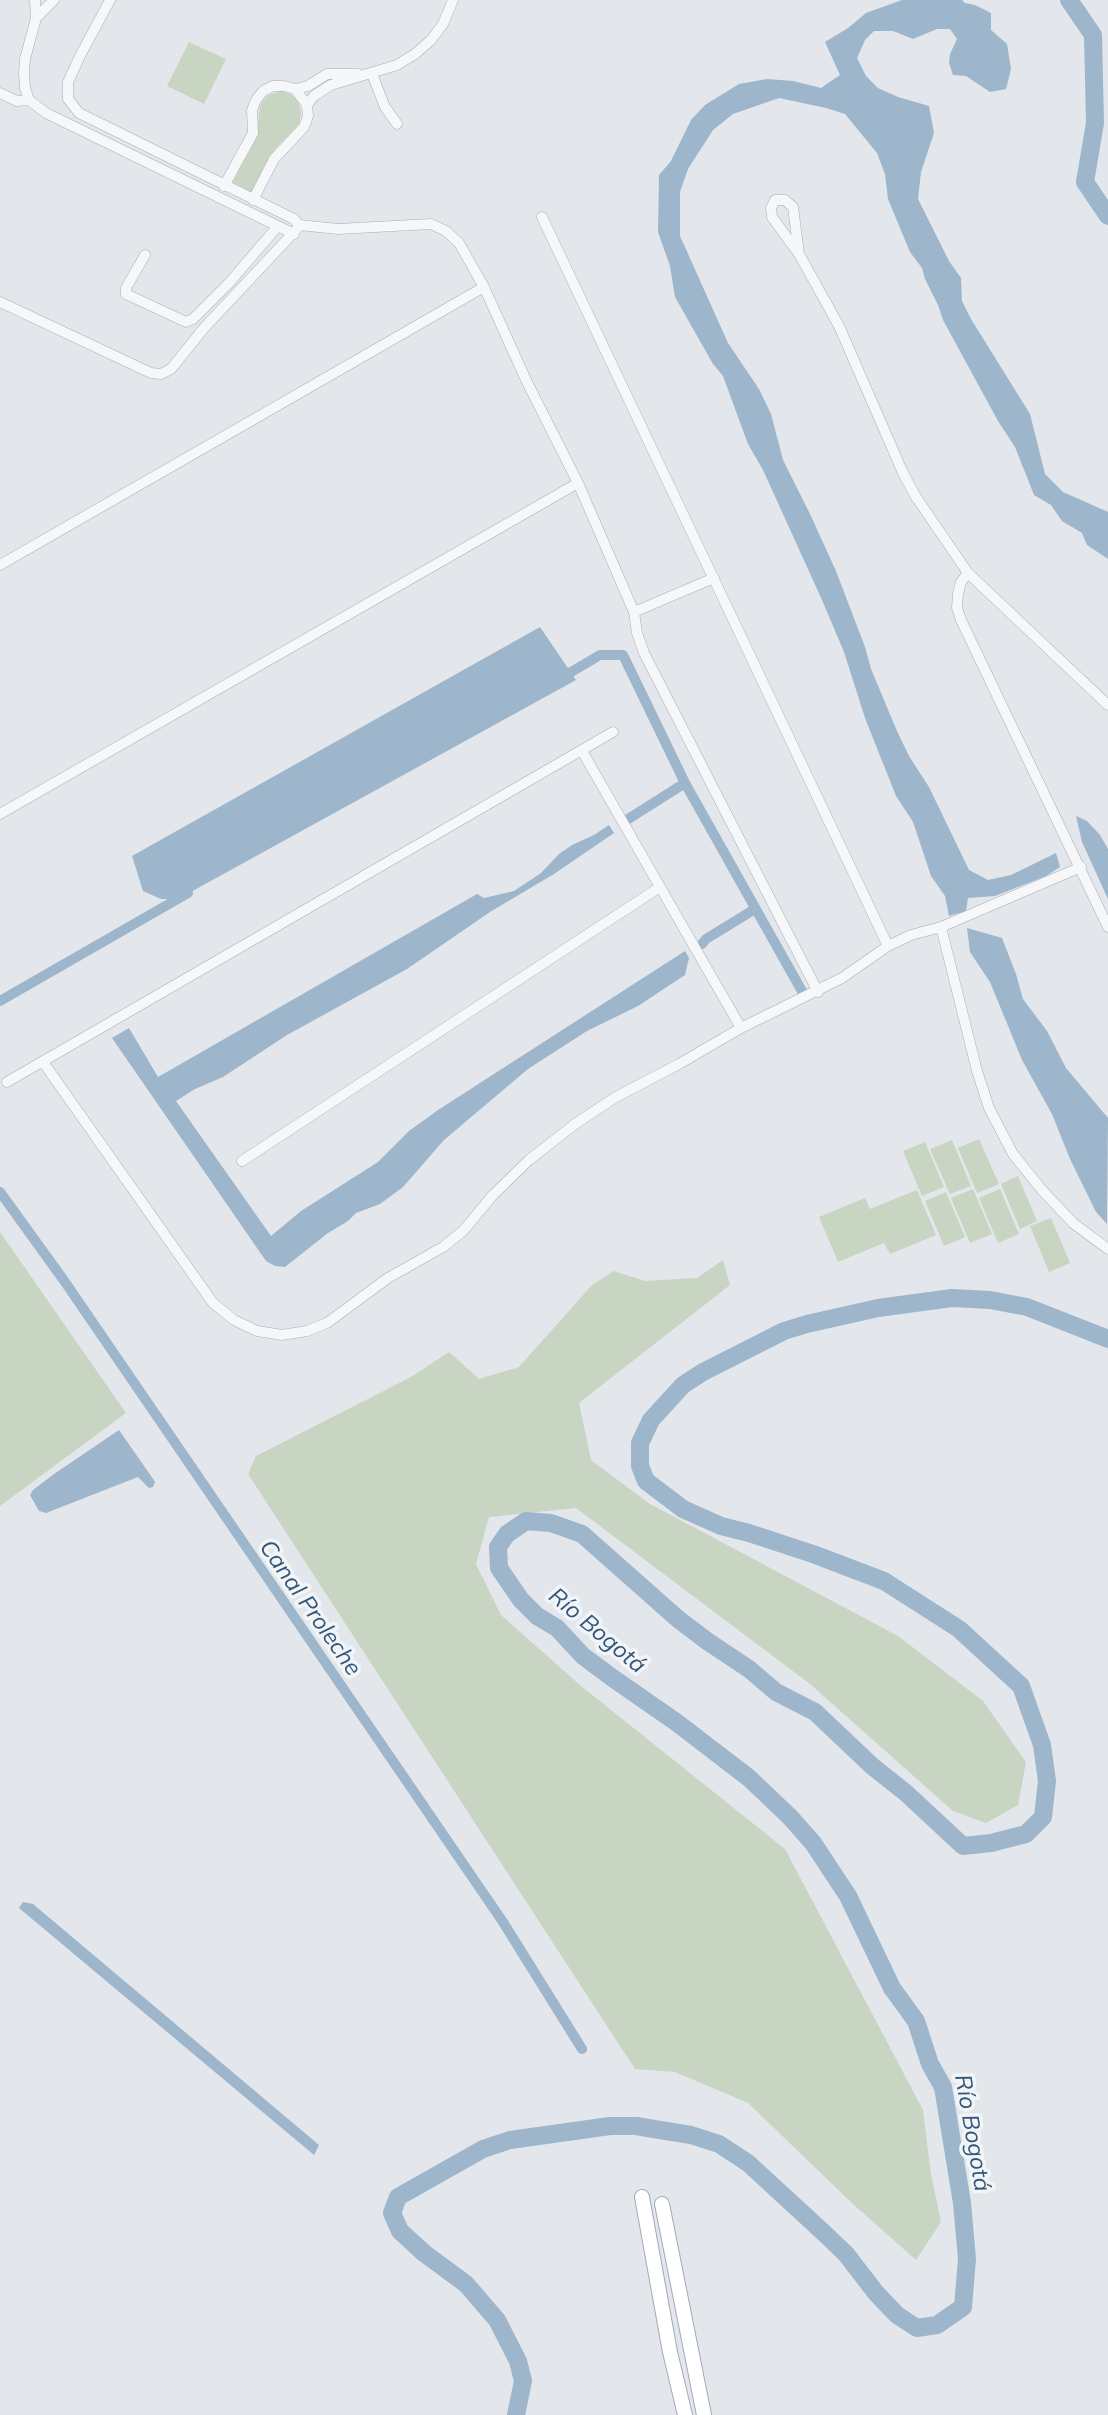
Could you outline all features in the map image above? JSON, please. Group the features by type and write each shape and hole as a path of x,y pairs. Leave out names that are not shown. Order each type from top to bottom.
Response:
{"main road":[{"path":"642,2197 670,2352 685,2415"},
{"path":"662,2204 704,2415"}],"street":[{"path":"35,0 36,18 25,59 25,88 30,100 46,113 278,226 297,230 431,224 446,231 459,243 484,287 526,380 578,483 634,612 644,653 818,992"},
{"path":"36,18 54,0"},
{"path":"110,0 79,55 68,82 68,99 79,113 294,219 297,230"},
{"path":"307,105 314,96 331,85 397,65 415,54 431,40 443,24 453,0"},
{"path":"224,186 253,133 252,110 263,91 273,86 295,89 307,86 327,74 372,74"},
{"path":"372,74 385,107 397,124"},
{"path":"253,200 274,159 304,127 308,116 307,105 295,89"},
{"path":"0,93 17,101 30,100"},
{"path":"799,254 793,207 785,200 775,200 771,208 772,217 799,254 839,326 916,497 968,573 1108,705"},
{"path":"542,217 888,946"},
{"path":"145,255 126,288 126,294 186,322 193,319 229,283 278,226"},
{"path":"0,302 151,373 161,374 171,369 204,328 297,230"},
{"path":"0,565 484,287"},
{"path":"0,814 578,483"},
{"path":"968,573 961,582 958,594 957,608 961,620 1108,927"},
{"path":"634,612 714,578"},
{"path":"8,1082 613,732"},
{"path":"582,751 741,1028"},
{"path":"43,1062 213,1303 234,1320 257,1331 282,1335 307,1331 327,1323 388,1278 443,1247 463,1231 493,1195 529,1160 575,1124 616,1097 741,1028 818,992 888,946 911,935 941,927 1081,867"},
{"path":"242,1161 660,887"},
{"path":"941,927 976,1071 989,1108 1013,1154 1042,1191 1073,1223 1108,1249"}],"green space":[{"path":"189,42 226,59 204,104 167,86"},
{"path":"280,91 298,100 301,112 299,124 275,149 251,192 233,182 256,139 260,106 267,96"},
{"path":"979,1139 999,1184 977,1193 958,1148"},
{"path":"952,1140 971,1186 950,1194 930,1149"},
{"path":"925,1142 944,1187 922,1196 903,1151"},
{"path":"1018,1176 1037,1221 1020,1229 1001,1184"},
{"path":"973,1189 992,1234 970,1243 951,1198"},
{"path":"1000,1189 1019,1234 998,1243 979,1198"},
{"path":"917,1190 936,1235 890,1254 884,1243 838,1262 819,1217 865,1198 870,1209"},
{"path":"946,1192 965,1237 944,1246 925,1201"},
{"path":"1051,1218 1070,1263 1049,1272 1030,1226"},
{"path":"0,1232 126,1413 0,1506"},
{"path":"723,1260 730,1285 579,1403 591,1460 650,1504 898,1636 983,1701 1026,1762 1018,1805 986,1823 953,1811 810,1684 576,1508 489,1517 476,1564 501,1615 581,1686 785,1849 923,2110 931,2174 941,2222 916,2260 855,2206 748,2103 675,2072 635,2069 248,1474 256,1456 411,1377 449,1352 479,1379 519,1367 592,1285 614,1271 645,1281 697,1278"}],"water":[{"path":"902,0 962,0 975,5 991,13 991,30 1007,44 1011,69 1006,89 990,92 966,76 953,75 949,63 950,54 957,39 950,29 937,29 913,39 893,31 874,31 865,40 857,58 866,76 878,88 929,106 934,133 921,172 918,199 949,261 961,278 962,301 971,319 1030,414 1045,474 1063,492 1108,512 1108,559 1087,545 1082,533 1062,521 1051,505 1034,495 1015,447 943,320 922,268 910,252 888,199 885,174 877,153 845,114 779,98 733,114 713,130 688,169 680,192 680,236 728,343 759,389 771,414 783,460 836,571 871,669 897,731 929,787 969,870 988,880 1011,875 1056,853 1060,867 1046,876 995,896 968,898 966,911 949,916 945,896 931,876 913,822 896,796 865,718 844,652 763,470 748,444 723,376 713,364 675,297 670,266 658,232 659,175 671,161 691,120 705,105 739,84 767,79 793,81 821,88 840,75 825,42 866,13"},
{"path":"540,627 576,680 178,899 161,899 143,891 132,856"},
{"path":"1076,816 1087,821 1108,849 1108,899 1082,842"},
{"path":"609,825 614,833 407,969 287,1035 223,1077 176,1101 271,1236 301,1211 378,1162 409,1131 438,1110 685,951 689,958 685,975 638,1006 587,1031 528,1069 444,1140 403,1187 380,1204 356,1213 285,1267 266,1261 112,1038 129,1028 158,1077 477,894 484,898 514,891 541,873 559,854"},
{"path":"967,928 1002,938 1023,999 1047,1031 1066,1068 1108,1118 1107,1224 1096,1212 1052,1114 1022,1060 990,982 970,952"},
{"path":"119,1430 155,1482 153,1487 149,1488 138,1477 46,1513 39,1511 30,1495 33,1490"},
{"path":"23,1902 33,1904 319,2145 314,2155 19,1908"}],"waterway":[{"name":"Río Bogotá","path":"1069,0 1093,35 1095,123 1085,182 1108,216"},
{"path":"561,678 600,655 623,655 685,783 803,993"},
{"path":"625,821 685,783"},
{"path":"0,1001 188,893"},
{"path":"702,944 755,909"},
{"name":"Canal Proleche","path":"0,1192 65,1282 503,1922 582,2049"},
{"name":"Río Bogotá","path":"516,2415 523,2381 518,2361 497,2320 466,2284 424,2253 400,2231 392,2213 398,2197 483,2149 510,2140 610,2126 636,2126 691,2135 719,2144 748,2163 824,2233 846,2254 897,2315 917,2328 937,2325 963,2307 967,2259 962,2203 943,2087 930,2064 916,2021 892,1988 848,1896 813,1843 749,1778 583,1656 557,1628 537,1616 521,1600 499,1568 498,1547 507,1534 526,1521 551,1523 582,1534 678,1619 749,1669 776,1692 815,1712 963,1846 991,1843 1026,1834 1043,1817 1047,1781 1042,1745 1021,1686 959,1629 884,1581 813,1554 721,1526 683,1509 646,1481 640,1466 640,1443 651,1420 683,1385 703,1372 784,1331 878,1308 952,1298 990,1300 1027,1307 1108,1339"}]}
